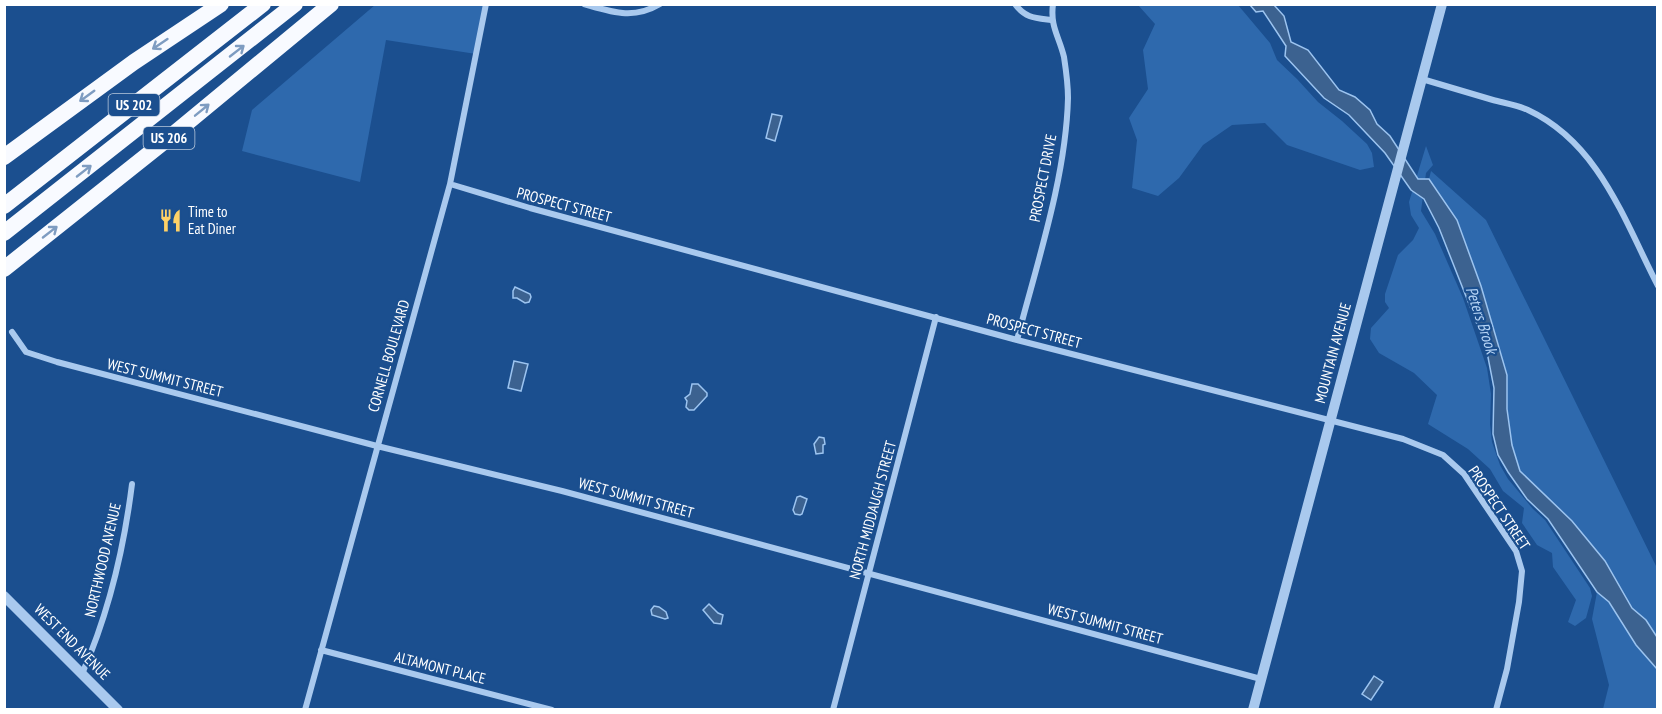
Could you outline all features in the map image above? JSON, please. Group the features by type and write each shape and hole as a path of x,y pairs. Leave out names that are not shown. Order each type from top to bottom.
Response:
{"highway":[{"path":"8,153 134,62 221,4"},
{"name":"US 202","path":"4,206 263,4"},
{"name":"US 202","path":"4,233 296,4"},
{"name":"US 206","path":"4,269 170,137 331,4"}],"street":[{"path":"584,4 620,13 645,13 660,4"},
{"path":"1015,4 1023,14 1029,17 1051,20"},
{"name":"PROSPECT DRIVE","path":"1017,339 1054,193 1065,134 1068,96 1064,58 1051,20 1053,4"},
{"name":"MOUNTAIN AVENUE","path":"1253,710 1442,4"},
{"name":"CORNELL BOULEVARD","path":"306,710 450,184 486,6"},
{"path":"1422,79 1526,110 1552,123 1567,135 1592,160 1658,286"},
{"name":"PROSPECT STREET","path":"450,184 530,208 1017,339 1403,439 1443,455 1464,474 1516,551 1522,571 1507,669 1496,710"},
{"name":"NORTH MIDDAUGH STREET","path":"833,710 936,317"},
{"name":"WEST SUMMIT STREET","path":"12,332 27,352 57,362 377,446 562,491 1261,679"},
{"name":"NORTHWOOD AVENUE","path":"82,674 98,636 116,568 127,522 132,484"},
{"name":"WEST END AVENUE","path":"4,596 118,710"},
{"name":"ALTAMONT PLACE","path":"321,650 552,710"}],"shaded area":[{"path":"375,5 487,5 476,54 386,40 360,182 242,151 252,110"},
{"path":"1138,5 1238,5 1270,43 1277,60 1318,102 1367,144 1372,153 1374,167 1360,170 1287,145 1265,123 1232,125 1203,145 1179,178 1158,196 1132,188 1137,140 1129,118 1148,89 1143,50 1155,24"},
{"path":"1426,146 1433,165 1426,173 1421,211 1435,234 1463,298 1487,368 1491,394 1492,442 1500,465 1508,479 1545,520 1590,588 1592,596 1586,618 1575,626 1568,622 1576,600 1553,567 1552,553 1537,545 1522,523 1524,508 1503,491 1490,469 1468,449 1428,424 1437,395 1414,373 1379,353 1370,339 1371,328 1389,308 1385,302 1385,294 1398,255 1413,240 1419,228 1411,215 1409,202"},
{"path":"1431,171 1486,220 1657,568 1657,709 1603,709 1609,685 1592,619 1597,592 1572,521 1520,471 1512,445 1507,409 1507,375 1457,220 1429,179"}],"water":[{"name":"Peters Brook","path":"1250,5 1274,5 1284,16 1291,42 1308,50 1339,90 1355,97 1370,110 1377,124 1390,136 1418,179 1429,179 1457,220 1481,286 1507,375 1507,409 1512,445 1520,471 1572,521 1605,561 1632,608 1646,620 1657,637 1657,669 1636,645 1609,602 1597,592 1548,519 1527,499 1498,455 1493,434 1494,388 1486,347 1439,228 1424,199 1411,190 1385,153 1349,115 1324,98 1285,56 1286,46 1263,11 1256,12"},
{"path":"772,114 782,116 775,141 766,138"},
{"path":"515,287 530,294 529,302 525,303 513,298"},
{"path":"514,361 528,364 521,391 508,388"},
{"path":"692,384 698,384 707,396 694,410 689,410 686,407 685,398 690,394"},
{"path":"819,437 824,438 825,444 823,453 816,454 814,444"},
{"path":"797,497 807,499 800,515 795,514 793,510"},
{"path":"709,604 723,615 721,624 714,623 703,610"},
{"path":"654,606 666,612 668,618 652,615 651,610"},
{"path":"1374,676 1383,682 1371,700 1362,694"}],"place":[{"name":"Time to Eat Diner","path":"170,221"}]}
